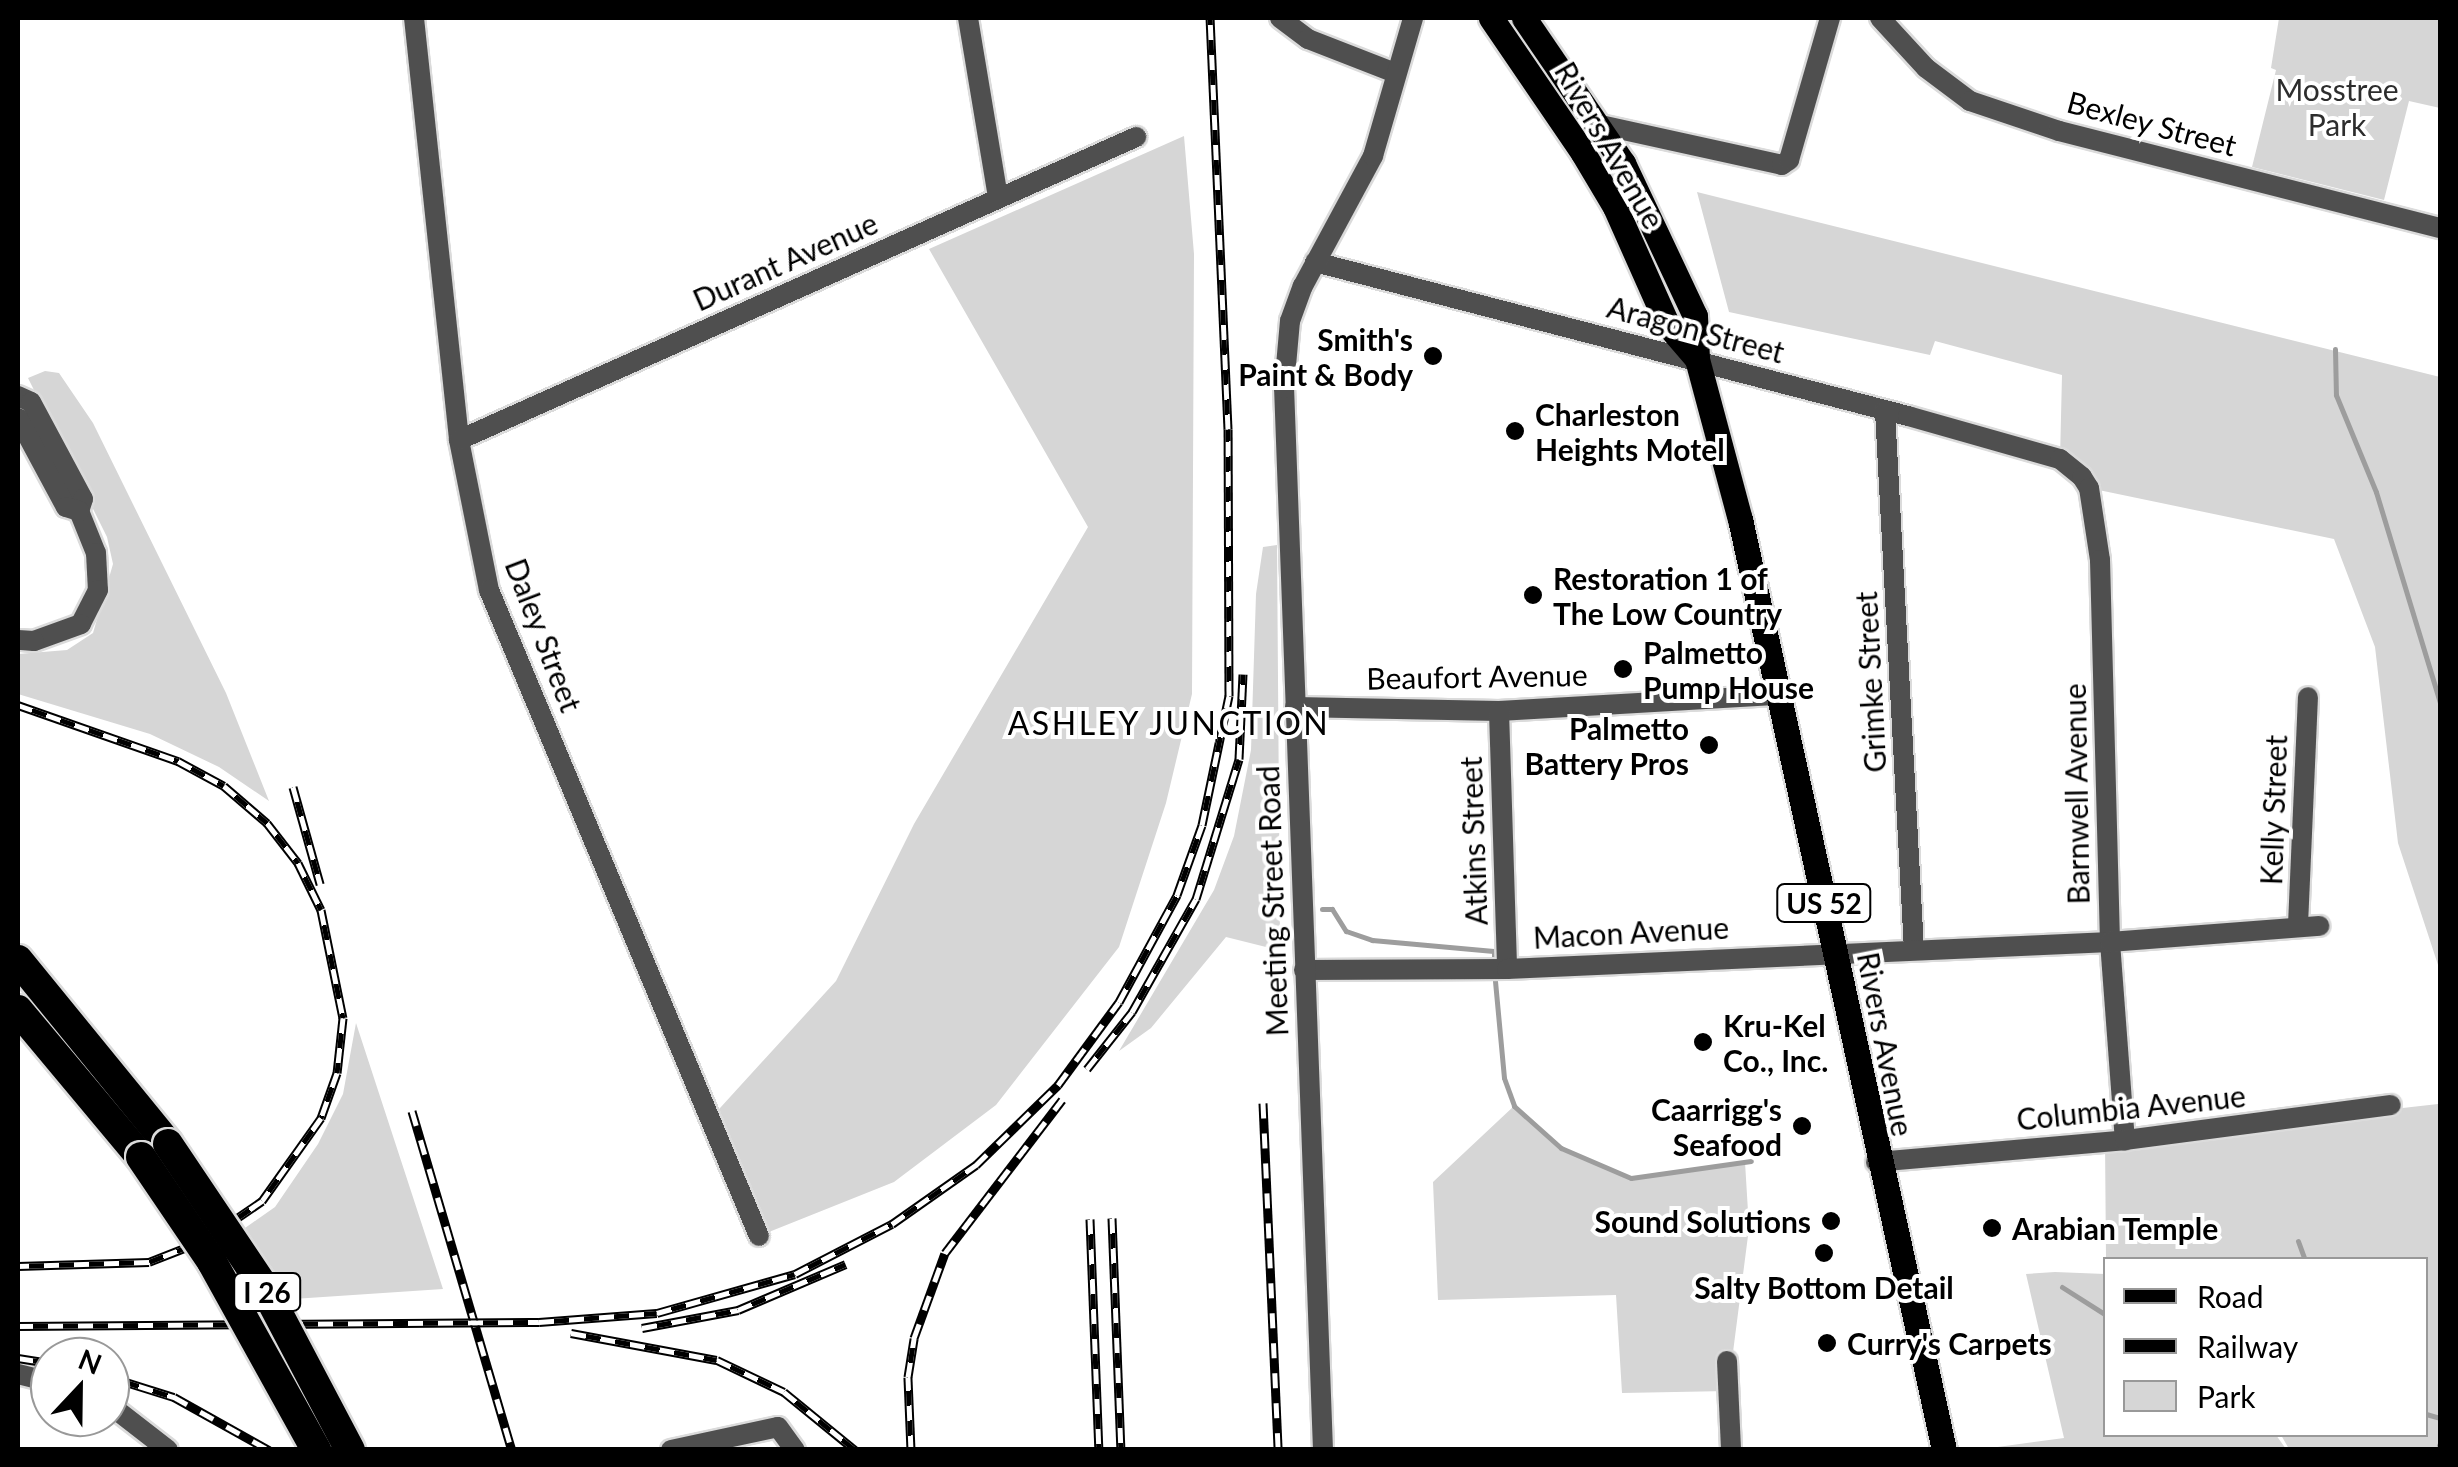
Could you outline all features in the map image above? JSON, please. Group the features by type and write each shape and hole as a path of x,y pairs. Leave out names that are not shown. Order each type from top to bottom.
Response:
{"highway":[{"name":"I 26","path":"18,960 155,1150 264,1287 350,1450"},
{"name":"I 26","path":"18,1010 155,1150 316,1450"}],"main road":[{"name":"Rivers Avenue","path":"1490,18 1584,153 1615,207 1666,324 1698,359"},
{"name":"Rivers Avenue","path":"1524,18 1624,163 1695,316 1698,359 1779,695 1876,1162 1944,1450"}],"street":[{"name":"Daley Street","path":"414,18 459,440 489,590 758,1236"},
{"path":"968,18 998,198"},
{"path":"1280,18 1308,39 1395,73"},
{"name":"Meeting Street Road","path":"1323,1450 1284,388 1290,321 1314,262 1373,156 1413,18"},
{"path":"1596,124 1782,165 1789,160 1830,18"},
{"name":"Bexley Street","path":"1880,18 1926,68 1970,101 2059,131 2440,228"},
{"name":"Durant Avenue","path":"459,440 1136,137"},
{"name":"Aragon Street","path":"1314,262 1698,359 2060,459"},
{"path":"18,396 31,402 83,499 79,510 96,553 98,590 81,624 34,641 18,640"},
{"name":"Grimke Street","path":"1886,411 1914,950"},
{"path":"18,418 66,507 79,510"},
{"name":"Barnwell Avenue","path":"2060,459 2090,488 2100,560 2110,942 2125,1140"},
{"name":"Beaufort Avenue","path":"1295,708 1499,710 1779,695"},
{"name":"Kelly Street","path":"2308,698 2308,925"},
{"name":"Atkins Street","path":"1499,710 1507,968"},
{"name":"Macon Avenue","path":"1304,970 1507,968 2110,942 2308,925"},
{"name":"Columbia Avenue","path":"1876,1162 2125,1140 2391,1106"},
{"path":"1727,1361 1731,1450"},
{"path":"130,1421 168,1450"},
{"path":"671,1450 778,1427 795,1450"}],"green space":[{"name":"Mosstree Park","path":"2279,18 2440,18 2440,108 2409,101 2384,200 2252,167 2276,70 2271,68"},
{"path":"1184,136 1194,254 1192,694 1166,803 1119,947 996,1105 894,1182 759,1236 710,1119 836,981 914,824 1088,527 929,249"},
{"path":"1697,192 2440,377 2440,971 2398,843 2375,647 2334,539 2089,488 2060,459 2062,375 1935,341 1930,355 1729,312"},
{"path":"45,371 59,373 93,423 226,693 269,801 219,767 150,734 18,694 18,654 67,650 93,633 113,564 107,537 28,378"},
{"path":"1277,545 1280,942 1274,949 1226,937 1151,1028 1119,1051 1214,890 1234,836 1251,750 1256,594 1263,547"},
{"path":"356,1023 443,1289 293,1299 245,1228 275,1207 318,1144 343,1094"},
{"path":"2440,1081 2440,1449 2289,1449 2282,1437 2428,1437 2428,1257 2106,1257 2105,1142 2438,1104"},
{"path":"1514,1106 1561,1148 1631,1178 1745,1162 1749,1228 1728,1391 1622,1393 1616,1295 1438,1300 1433,1182"},
{"path":"2026,1274 2103,1274 2103,1437 2277,1437 2286,1449 1983,1449 2064,1438"}],"waterway":[{"path":"2335,349 2336,395 2376,492 2440,703"},
{"path":"1322,909 1332,909 1346,931 1372,940 1494,951 1494,957"},
{"path":"1495,981 1504,1078 1514,1106 1561,1148 1631,1178 1751,1161"},
{"path":"2298,1241 2304,1257"},
{"path":"2062,1287 2103,1313"},
{"path":"2428,1415 2440,1418"}],"railway":[{"path":"18,1326 539,1322 657,1313 795,1274 892,1224 976,1165 1058,1085 1119,1002 1177,895 1202,825 1229,696 1228,429 1210,18"},
{"path":"1087,1069 1132,1012 1196,899 1239,759 1243,674"},
{"path":"18,705 178,761 224,786 267,823 298,863 321,910 343,1018 337,1073 321,1118 262,1201 205,1240 149,1262 18,1266"},
{"path":"293,787 320,884"},
{"path":"911,1450 908,1377 914,1338 945,1253 1062,1100"},
{"path":"1263,1103 1278,1450"},
{"path":"412,1111 512,1450"},
{"path":"1112,1218 1121,1450"},
{"path":"1090,1219 1099,1450"},
{"path":"642,1328 738,1310 846,1264"},
{"path":"571,1333 717,1360 784,1392 855,1450"},
{"path":"18,1358 30,1360"},
{"path":"130,1383 174,1397 269,1450"}],"place":[{"name":"Smith's Paint & Body","path":"1433,356"},
{"name":"Charleston Heights Motel","path":"1515,431"},
{"name":"Restoration 1 of The Low Country","path":"1533,595"},
{"name":"Palmetto Pump House","path":"1623,669"},
{"name":"Palmetto Battery Pros","path":"1709,745"},
{"name":"Kru-Kel Co., Inc.","path":"1703,1042"},
{"name":"Caarrigg's Seafood","path":"1802,1126"},
{"name":"Sound Solutions","path":"1831,1221"},
{"name":"Arabian Temple","path":"1992,1228"},
{"name":"Salty Bottom Detail","path":"1824,1253"},
{"name":"Curry's Carpets","path":"1827,1343"}],"district":[{"name":"ASHLEY JUNCTION","path":"1169,723"}]}
